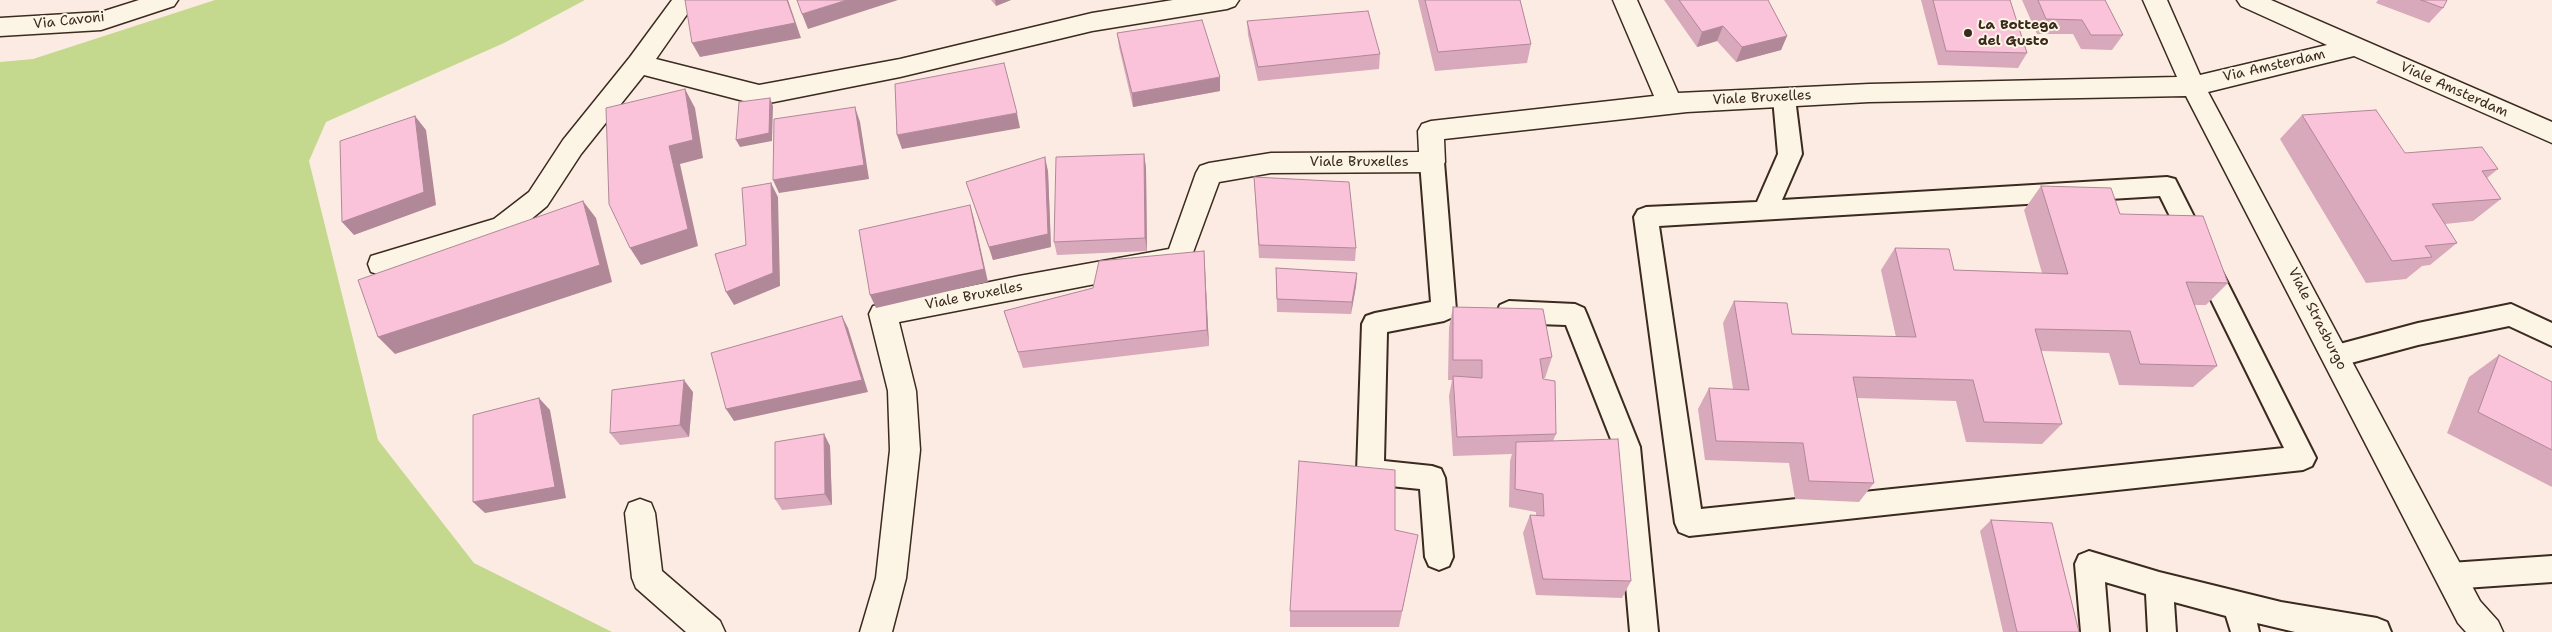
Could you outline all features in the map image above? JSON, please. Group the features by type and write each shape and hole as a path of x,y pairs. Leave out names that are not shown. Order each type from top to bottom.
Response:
{"street":[{"name":"Via Cavoni","path":"0,27 101,21 166,0"},
{"path":"381,264 503,227 538,199 572,147 639,64 685,0"},
{"path":"639,64 759,95 900,68 1092,22 1227,0"},
{"path":"1625,0 1670,104"},
{"name":"Viale Strasburgo","path":"2155,0 2193,86 2450,576 2469,612 2487,632"},
{"path":"2249,0 2355,47"},
{"name":"Via Amsterdam","path":"2193,86 2355,47"},
{"name":"Viale Amsterdam","path":"2355,47 2552,133"},
{"name":"Viale Bruxelles","path":"876,632 891,578 905,450 902,391 883,314 1180,258 1209,173 1271,162 1432,162 1432,131 1670,104 1869,93 2193,86"},
{"path":"640,513 647,578 709,632"}],"lane":[{"path":"1764,211 1790,154 1784,98"},
{"path":"1432,162 1444,310"},
{"path":"2167,186 2303,458 1689,523 1646,217 1764,211 2167,186"},
{"path":"1439,557 1432,478 1370,472 1375,324 1444,310 1575,315 1627,446 1644,632"},
{"path":"2336,356 2418,334 2511,315 2552,335"},
{"path":"2095,632 2089,564 2159,585 2281,616 2377,632"},
{"path":"2450,576 2552,569"},
{"path":"2159,585 2162,632"},
{"path":"2236,605 2244,632"}],"green space":[{"path":"215,0 585,0 504,43 326,122 309,161 378,440 474,563 612,632 0,632 0,62 33,59"}],"building":[{"path":"685,0 787,0 795,23 692,43"},
{"path":"797,0 847,0 802,14"},
{"path":"1425,0 1520,0 1531,44 1438,52"},
{"path":"1679,0 1768,0 1787,36 1742,47 1723,26 1702,32"},
{"name":"La Bottega del Gusto","path":"1933,0 2010,0 2027,53 1946,51"},
{"path":"2038,0 2105,0 2123,35 2091,35 2082,20 2046,19"},
{"path":"2421,0 2447,0 2443,8"},
{"path":"1368,11 1380,54 1258,67 1247,21"},
{"path":"1202,20 1220,77 1132,93 1117,33"},
{"path":"1004,63 1017,113 897,135 895,84"},
{"path":"685,89 693,140 669,146 688,229 630,248 609,204 606,108"},
{"path":"770,98 769,133 736,140 739,102"},
{"path":"855,107 864,165 773,180 774,119"},
{"path":"2376,110 2405,153 2482,147 2498,169 2482,171 2501,199 2432,204 2457,243 2425,246 2432,257 2392,261 2302,115"},
{"path":"415,116 424,192 342,222 340,141"},
{"path":"1144,154 1145,238 1054,242 1056,157"},
{"path":"1045,157 1048,234 989,247 966,182"},
{"path":"1254,177 1349,182 1356,248 1259,245"},
{"path":"771,183 773,273 726,292 715,254 746,245 742,188"},
{"path":"2041,186 2111,188 2120,214 2203,216 2228,283 2186,282 2217,366 2140,364 2130,331 2035,329 2062,424 1984,422 1973,380 1853,377 1874,483 1809,481 1803,443 1716,441 1709,388 1749,390 1734,301 1787,303 1792,334 1916,337 1895,248 1949,249 1954,270 2068,274"},
{"path":"583,201 600,265 378,337 358,280"},
{"path":"970,205 984,269 870,295 859,230"},
{"path":"1204,251 1207,330 1018,352 1004,311 1093,288 1099,261"},
{"path":"1276,268 1357,273 1352,302 1277,299"},
{"path":"1453,307 1543,309 1552,357 1540,359 1543,379 1555,381 1556,434 1457,437 1453,376 1482,378 1482,360 1453,360"},
{"path":"842,316 862,380 726,409 711,353"},
{"path":"2499,355 2552,382 2552,450 2478,412"},
{"path":"684,380 680,425 610,433 612,390"},
{"path":"539,398 555,487 473,502 473,415"},
{"path":"824,434 825,494 775,499 775,442"},
{"path":"1618,439 1631,581 1543,579 1530,515 1544,516 1543,494 1515,489 1516,442"},
{"path":"1299,461 1395,470 1395,530 1418,535 1402,611 1290,611"},
{"path":"1991,520 2052,523 2079,632 2017,632"}],"place":[{"name":"La Bottega del Gusto","path":"1968,33"}]}
